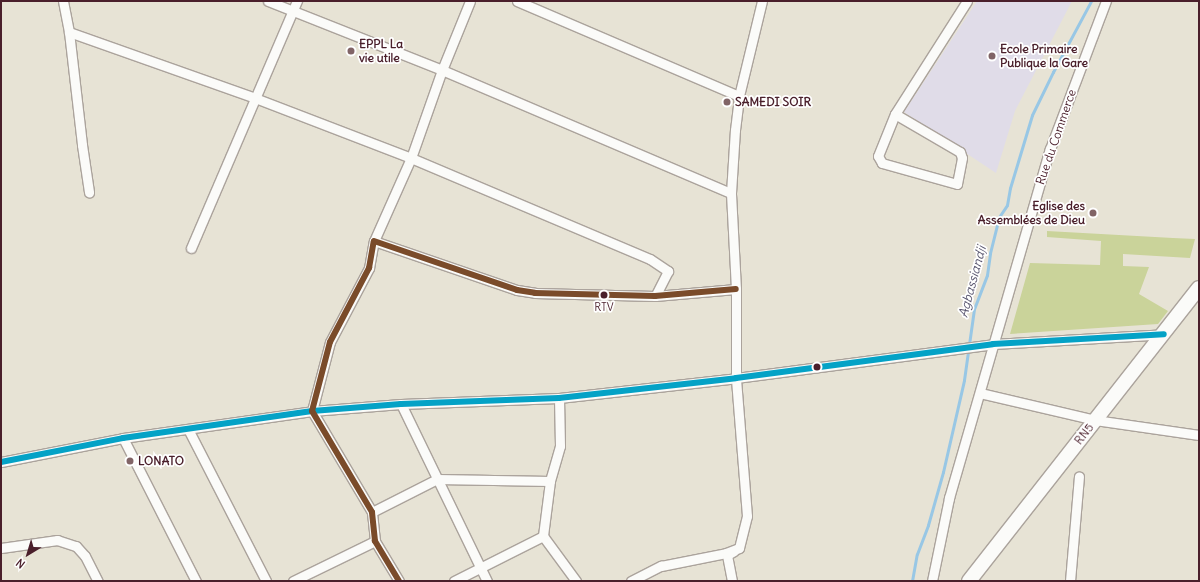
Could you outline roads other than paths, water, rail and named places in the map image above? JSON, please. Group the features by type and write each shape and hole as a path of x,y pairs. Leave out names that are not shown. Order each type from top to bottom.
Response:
{"main road":[{"name":"RN5","path":"969,581 1199,289"}],"street":[{"path":"63,1 69,32 82,146 90,192"},
{"path":"268,1 442,70 732,194"},
{"path":"192,248 297,1"},
{"path":"399,581 375,542 372,512 312,412 330,342 370,268 374,241 411,158 442,70 470,1"},
{"path":"517,1 739,96"},
{"path":"895,114 960,152 962,158 957,184 882,163 878,156 895,114 967,1"},
{"name":"Rue du Commerce","path":"932,581 949,498 1050,149 1106,1"},
{"path":"732,581 727,555 739,548 747,516 736,378 736,289 732,194 735,130 739,96 760,2"},
{"path":"69,32 255,98 411,158 650,259 668,271 655,296"},
{"path":"374,241 517,290 535,293 655,296 736,289"},
{"path":"1,462 123,438 312,412 401,404 560,398 736,378 993,344 1164,334"},
{"path":"980,393 1095,420 1199,435"},
{"path":"560,398 560,446 550,481 543,536 576,581"},
{"path":"401,404 487,581"},
{"path":"188,429 266,581"},
{"path":"123,438 196,581"},
{"path":"1070,581 1079,476"},
{"path":"372,512 437,479 550,481"},
{"path":"454,581 480,566 543,536"},
{"path":"1,548 57,540 76,546 85,556 98,581"},
{"path":"293,581 375,542"},
{"path":"631,581 662,566 726,553 739,548"}],"waterway":[{"name":"Agbassiandji","path":"912,581 917,554 928,525 943,472 964,380 974,309 987,275 990,253 999,217 1007,205 1010,188 1032,115 1091,1"}],"place":[{"name":"EPPL La vie utile","path":"351,51"},
{"name":"Ecole Primaire Publique la Gare","path":"992,56"},
{"name":"SAMEDI SOIR","path":"727,102"},
{"name":"Eglise des Assemblées de Dieu","path":"1093,213"},
{"name":"RTV","path":"604,295"},
{"name":"LONATO","path":"130,461"}]}
